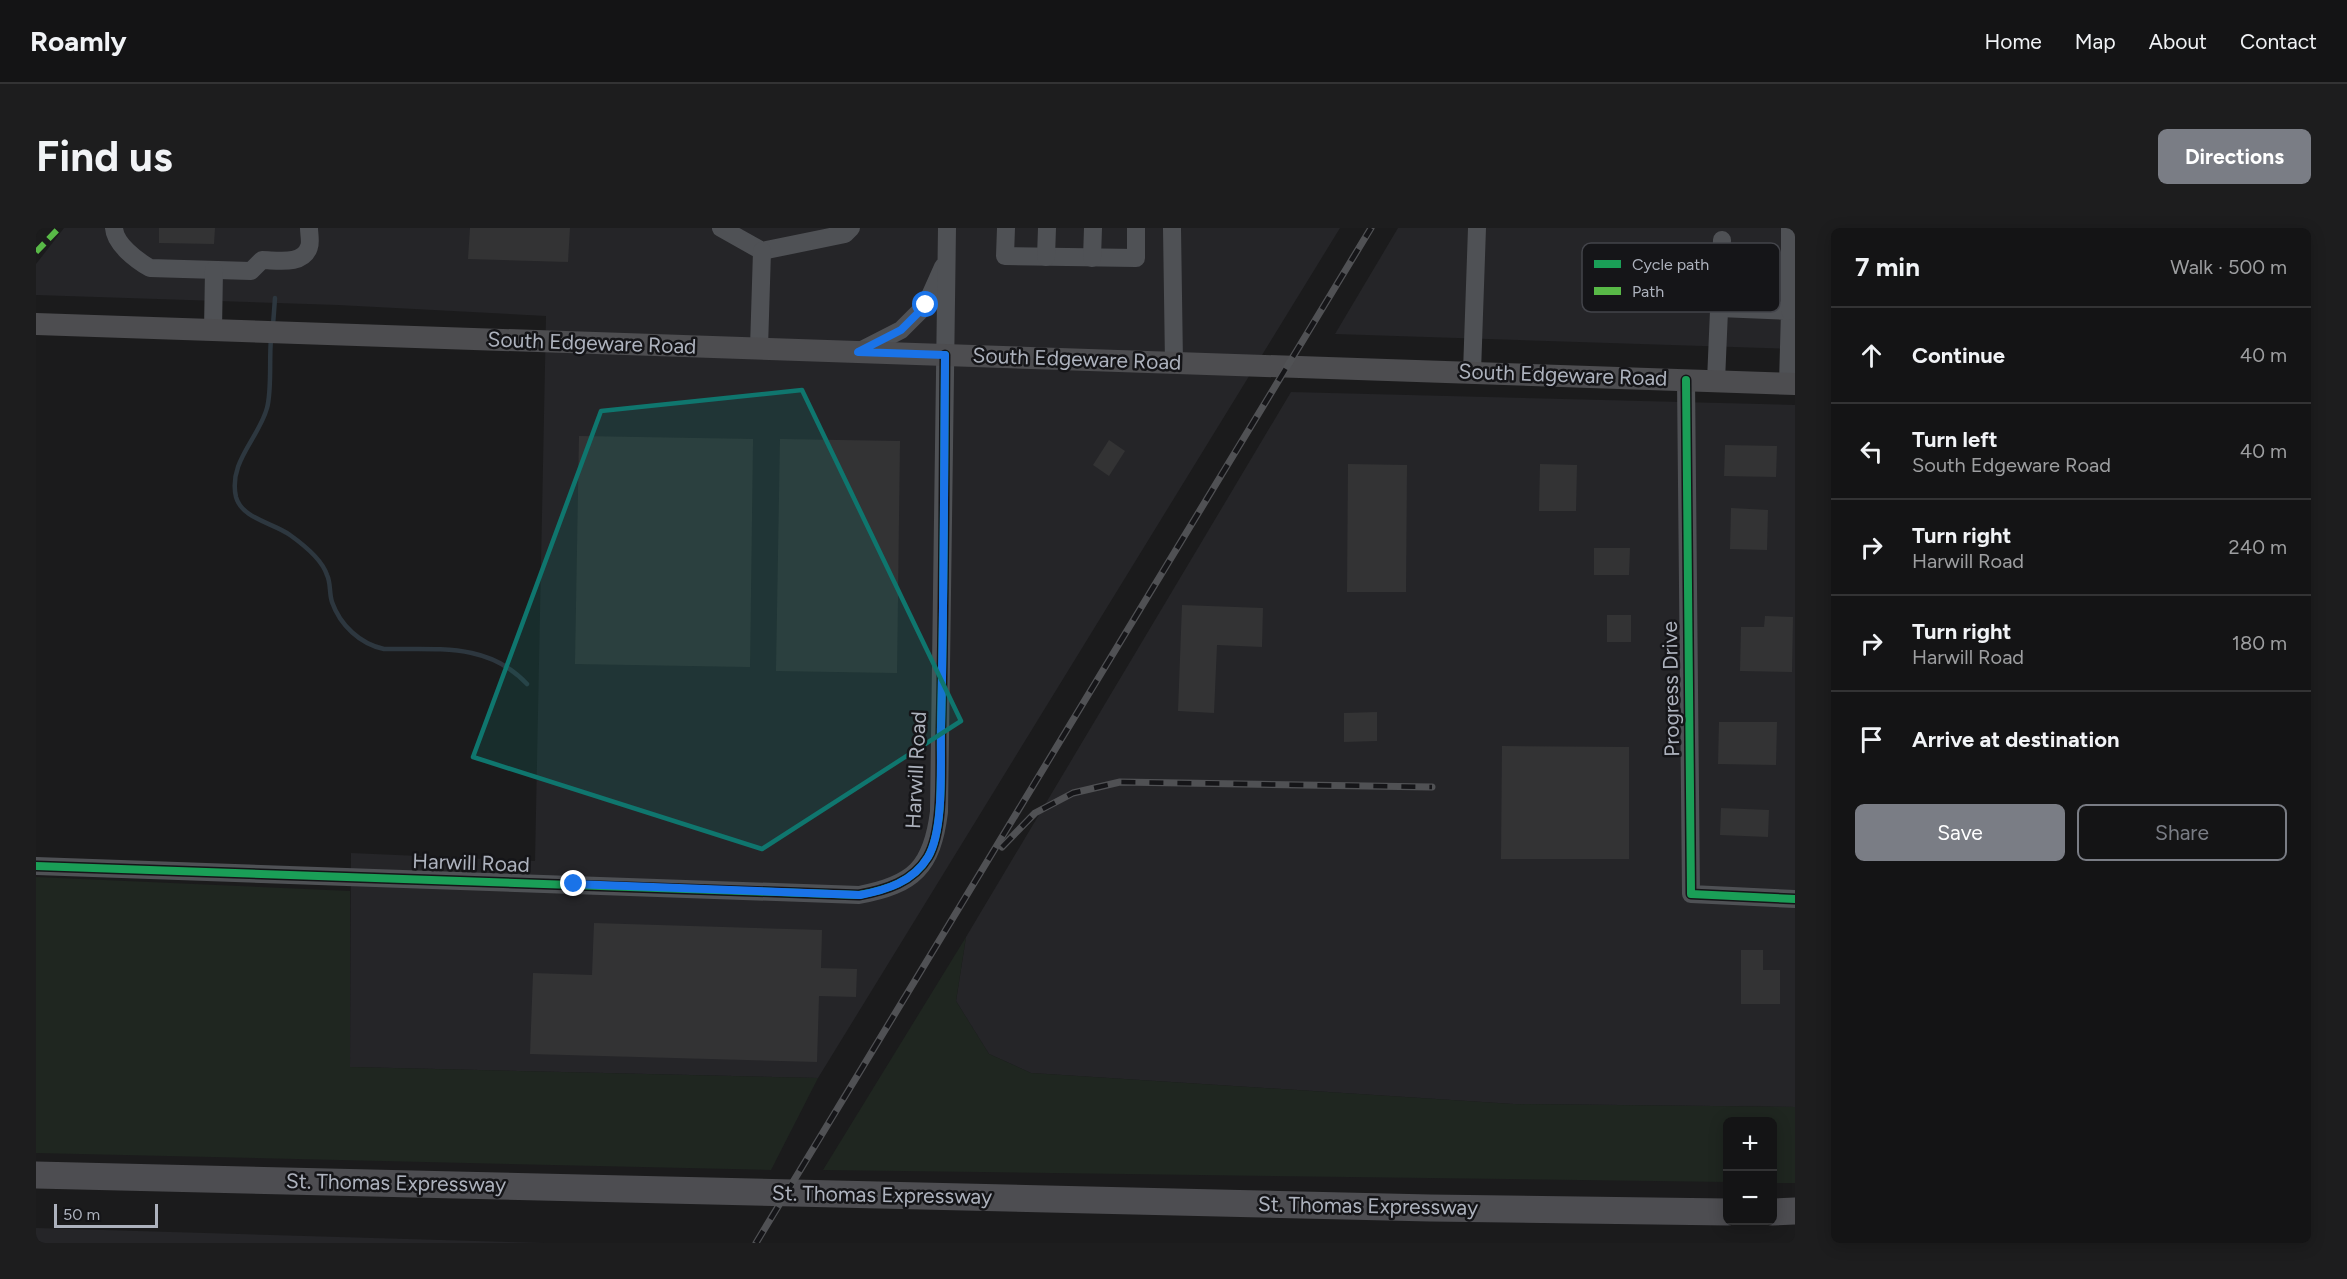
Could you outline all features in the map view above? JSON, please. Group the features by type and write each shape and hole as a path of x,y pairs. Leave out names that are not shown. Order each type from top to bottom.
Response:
{"highway":[{"name":"St. Thomas Expressway","path":"36,1174 1430,1208 1723,1212"},
{"path":"1777,1212 1795,1212"}],"main road":[{"name":"South Edgeware Road","path":"37,324 1792,384"}],"street":[{"path":"114,228 114,236 140,263 150,268 251,271 262,260 296,260 303,256 309,247 309,228"},
{"path":"721,228 762,251"},
{"path":"762,251 801,236 844,234 851,228"},
{"name":"Harwill Road","path":"36,866 860,895 885,890 904,881 919,870 929,856 936,837 939,812 943,669 947,228"},
{"path":"1006,228 1005,256 1092,258 1136,258 1136,228"},
{"path":"1047,228 1047,257"},
{"path":"1092,258 1093,228"},
{"path":"1172,228 1174,363"},
{"path":"1472,372 1477,228"},
{"path":"1790,228 1792,384"},
{"path":"759,348 762,251"},
{"path":"858,352 901,330 926,305 946,260"},
{"path":"213,330 214,270"},
{"path":"1780,311 1790,311"},
{"path":"1716,381 1719,312"},
{"name":"Progress Drive","path":"1686,380 1691,894 1795,899"}],"highlighted area":[{"path":"802,390 961,721 762,849 473,757 601,411"}],"shaded area":[{"path":"64,228 1340,228 818,1078 350,1067 351,853 535,861 546,316 338,305 36,295 36,264"},
{"path":"1398,228 1795,228 1795,349 1335,334"},
{"path":"1291,392 1795,405 1795,1107 1513,1104 1031,1073 989,1054 956,1001 966,937"},
{"path":"36,877 350,891 350,1067 818,1078 771,1170 36,1153"},
{"path":"966,937 956,1001 989,1054 1031,1073 1513,1104 1795,1107 1795,1183 1777,1183 1777,1117 1723,1117 1723,1182 823,1170"},
{"path":"36,1228 545,1243 36,1243"}],"building":[{"path":"159,228 215,228 214,244 159,243"},
{"path":"470,228 570,228 568,262 468,259"},
{"path":"579,436 753,439 750,667 575,664"},
{"path":"780,439 900,441 897,673 776,671"},
{"path":"1109,440 1125,451 1109,476 1093,465"},
{"path":"1725,445 1777,446 1776,477 1724,476"},
{"path":"1348,464 1407,465 1406,592 1347,592"},
{"path":"1540,464 1577,465 1576,511 1539,511"},
{"path":"1731,508 1768,510 1767,550 1730,549"},
{"path":"1594,548 1630,548 1629,575 1594,575"},
{"path":"1182,605 1263,608 1262,647 1217,645 1214,713 1178,711"},
{"path":"1607,615 1631,615 1631,642 1607,642"},
{"path":"1765,616 1793,617 1792,672 1740,671 1741,627 1764,627"},
{"path":"1377,712 1377,741 1344,742 1344,713"},
{"path":"1719,722 1777,722 1776,765 1718,764"},
{"path":"1502,746 1629,747 1629,859 1501,859"},
{"path":"1721,808 1769,810 1768,837 1720,835"},
{"path":"594,923 822,930 821,968 857,969 856,997 819,996 817,1062 530,1054 533,973 592,975"},
{"path":"1741,950 1763,950 1763,970 1780,970 1780,1004 1741,1004"}],"waterway":[{"path":"273,325 275,298"},
{"path":"271,339 269,401 258,430 240,461 236,473 236,497 239,504 252,516 290,535 317,558 325,569 331,599 340,618 359,638 384,649 442,649 479,655 512,670 527,684"}],"railway":[{"path":"756,1243 1371,228"},
{"path":"1002,847 1035,813 1073,793 1120,782 1432,787"}],"marked path":[{"path":"36,252 59,228"}],"cycle path":[{"path":"36,866 859,895 889,887 907,879 922,866 928,857 937,829 939,812 945,355"},
{"path":"1686,380 1691,894 1795,899"}],"route":[{"path":"574,884 860,895 885,890 904,881 919,870 929,856 936,837 939,812 943,669 945,355 858,352 901,330 926,305"}]}
